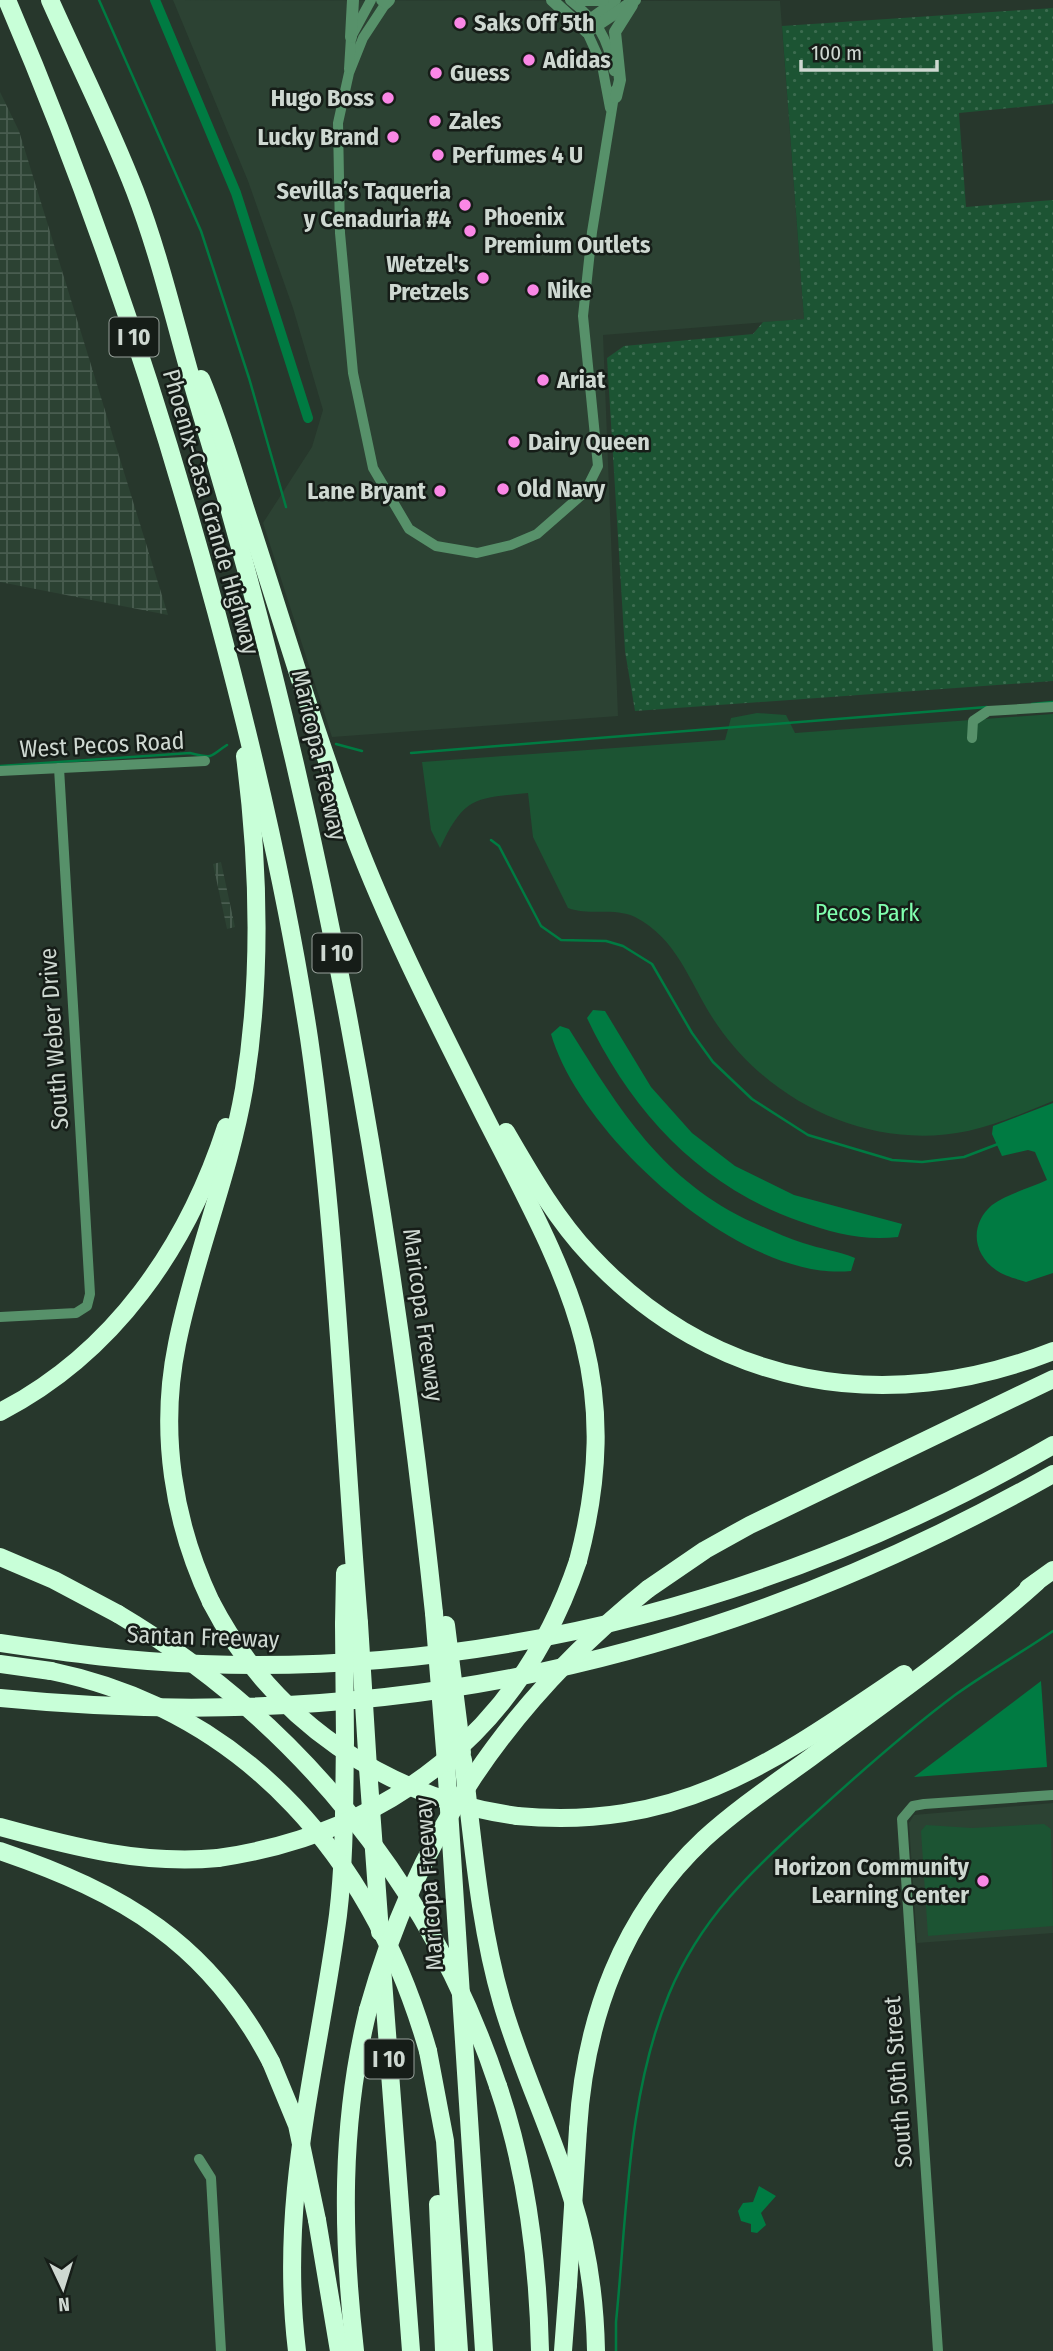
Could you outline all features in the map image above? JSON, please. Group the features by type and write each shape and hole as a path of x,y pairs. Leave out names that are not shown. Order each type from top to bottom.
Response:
{"highway":[{"name":"Phoenix-Casa Grande Highway","path":"7,0 71,161 138,350 193,527 235,683"},
{"name":"I 10","path":"50,0 135,191 172,308"},
{"path":"0,1827 113,1856 175,1860 218,1858 282,1846 331,1829 389,1800 434,1770 483,1725 525,1672 556,1617 578,1561 590,1508 596,1446 593,1386 584,1334 556,1257 394,930 344,807 211,402 172,308"},
{"name":"Maricopa Freeway","path":"172,308 275,677 331,922 380,1192 423,1515 439,1613 454,1762 484,2351"},
{"path":"235,683 249,788 254,869 255,939 247,1070 234,1140 180,1329 170,1399 170,1457 178,1508 190,1552 211,1602 242,1654 272,1690 304,1721 343,1751 386,1776 430,1796 517,1816 561,1819 620,1815 678,1802 726,1784 810,1736 1053,1570"},
{"name":"I 10","path":"235,683 275,845 311,1052 330,1218 347,1471 352,1623 369,1768 411,2351"},
{"path":"423,989 496,1117 569,1230 613,1278 681,1330 760,1366 811,1379 861,1386 912,1386 951,1381 1005,1369 1053,1351"},
{"path":"0,1412 53,1380 85,1354 115,1325 154,1277 184,1228 215,1159 233,1104 249,1036"},
{"path":"355,2351 345,2242 345,2166 353,2087 368,2010 388,1946 414,1880 445,1820 480,1765 556,1671 648,1589 705,1550 769,1514 1053,1379"},
{"name":"Santan Freeway","path":"0,1643 104,1657 192,1664 304,1664 405,1658 569,1634 667,1611 742,1588 888,1531 977,1488 1053,1446"},
{"path":"0,1699 186,1708 287,1706 389,1698 463,1688 570,1667 726,1623 870,1567 970,1519 1053,1474"},
{"path":"0,1557 54,1580 118,1614 185,1657 252,1711 311,1767 356,1820 395,1874 437,1942 470,2011 498,2085 516,2148 530,2222 538,2287 540,2351"},
{"path":"564,2351 585,2060 605,1989 633,1929 676,1869 729,1818 995,1620 1037,1582"},
{"path":"297,2351 291,2275 292,2209 302,2124 340,1900 352,1623"},
{"path":"0,1664 50,1677 106,1697 179,1729 235,1766 276,1802 324,1858 366,1925 400,2000 418,2055 430,2113 435,2156 444,2351"},
{"path":"0,1675 50,1677 103,1685 153,1704 202,1730 239,1755 303,1815 337,1856 363,1898 405,1983 436,2086 446,2157 459,2351"},
{"path":"454,1762 494,1974 517,2052 577,2213 591,2285 596,2351"},
{"path":"0,1851 100,1890 169,1935 227,1993 271,2062 299,2133 339,2351"}],"street":[{"path":"353,0 349,73 338,123 340,233 352,373 372,465 409,529 436,546 477,553 495,550 537,534 586,492 598,466 583,316 592,232 620,80 615,32 636,0"},
{"path":"351,37 371,0"},
{"path":"552,0 589,25 602,65 611,119"},
{"path":"570,0 607,44 614,69 616,97"},
{"path":"581,0 603,0"},
{"path":"589,25 616,0"},
{"path":"589,25 636,0"},
{"path":"349,73 363,38 386,1"},
{"path":"972,738 973,721 981,713 1053,707"},
{"name":"West Pecos Road","path":"0,771 205,761"},
{"name":"South Weber Drive","path":"0,1317 76,1313 87,1306 90,1294 59,768"},
{"name":"South 50th Street","path":"938,2351 901,1829 906,1812 924,1804 1053,1795"},
{"path":"199,2159 211,2178 222,2351"}],"shaded area":[{"name":"Phoenix Premium Outlets","path":"173,0 780,1 804,319 603,335 618,716 332,737 263,523 312,447 323,410 293,308 248,181"},
{"path":"0,92 19,131 168,615 0,582"},
{"path":"221,862 235,927 227,929 213,864"},
{"path":"593,1010 605,1011 651,1087 692,1133 735,1166 794,1195 902,1224 898,1237 848,1235 799,1221 730,1188 700,1166 647,1114 625,1084 587,1018"},
{"path":"560,1026 569,1029 606,1088 668,1165 722,1206 754,1223 797,1241 855,1258 851,1271 808,1268 762,1253 715,1227 671,1195 630,1156 595,1115 568,1074 551,1034"},
{"path":"1053,1103 1053,1273 1026,1282 1003,1274 988,1263 978,1247 977,1229 992,1205 1047,1180 1035,1152 1028,1150 1002,1156 992,1134 993,1126"},
{"path":"1041,1681 1047,1767 914,1777"},
{"name":"Horizon Community Learning Center","path":"1053,1803 1053,1933 917,1943 909,1823 914,1815"},
{"path":"759,2186 776,2196 761,2213 766,2225 757,2233 751,2232 751,2224 741,2221 738,2211 743,2203 753,2202"}],"green space":[{"path":"1053,8 1053,104 959,113 966,207 1053,200 1053,681 635,711 625,651 607,358 624,346 753,334 763,322 804,319 782,26"},
{"name":"Pecos Park","path":"757,713 786,715 795,733 1053,714 1053,1101 979,1128 932,1135 896,1134 861,1127 828,1116 767,1079 741,1054 718,1026 674,952 650,927 627,914 568,908 533,837 528,793 483,799 473,803 456,819 440,848 431,830 422,762 725,740 731,718"},
{"name":"Horizon Community Learning Center","path":"1044,1824 1051,1829 1053,1926 928,1936 921,1831 926,1825 972,1828"}],"waterway":[{"path":"99,0 201,231 249,378 286,507"},
{"path":"155,0 236,193 308,418"},
{"path":"1032,704 1053,702"},
{"path":"411,753 987,707"},
{"path":"336,744 362,751"},
{"path":"0,766 190,753 208,756 227,745"},
{"path":"491,840 499,846 541,926 561,940 606,941 623,946 652,964 692,1033 713,1062 752,1099 808,1135 892,1160 922,1162 964,1157 998,1144"},
{"path":"616,2351 616,2322 631,2156 645,2073 669,1994 696,1942 748,1877 863,1770 955,1695 1053,1631"}],"place":[{"name":"Saks Off 5th","path":"460,23"},
{"name":"Adidas","path":"529,60"},
{"name":"Guess","path":"436,73"},
{"name":"Hugo Boss","path":"388,98"},
{"name":"Zales","path":"435,121"},
{"name":"Lucky Brand","path":"393,137"},
{"name":"Perfumes 4 U","path":"438,155"},
{"name":"Sevilla’s Taqueria y Cenaduria #4","path":"465,205"},
{"name":"Phoenix Premium Outlets","path":"470,231"},
{"name":"Wetzel's Pretzels","path":"483,278"},
{"name":"Nike","path":"533,290"},
{"name":"Ariat","path":"543,380"},
{"name":"Dairy Queen","path":"514,442"},
{"name":"Old Navy","path":"503,489"},
{"name":"Lane Bryant","path":"440,491"},
{"name":"Horizon Community Learning Center","path":"983,1881"}]}
